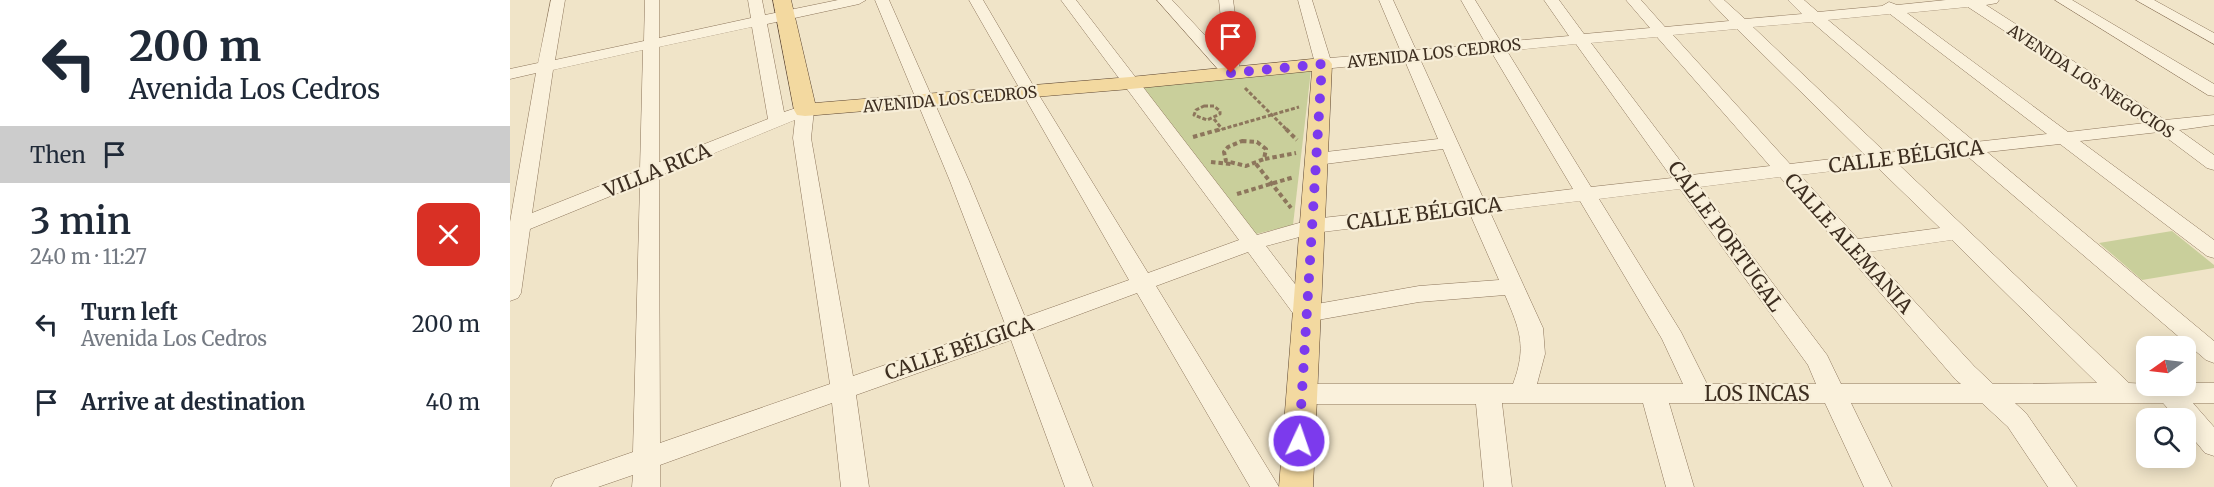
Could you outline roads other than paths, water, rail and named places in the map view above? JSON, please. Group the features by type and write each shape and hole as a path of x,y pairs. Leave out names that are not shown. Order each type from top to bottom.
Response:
{"main road":[{"path":"783,8 805,110"},
{"path":"1296,487 1306,314 1302,221 1304,154 1322,64"},
{"name":"AVENIDA LOS CEDROS","path":"805,110 1130,83 1322,64"}],"street":[{"path":"510,293 516,227 558,0"},
{"path":"646,487 652,0"},
{"path":"755,0 777,122"},
{"path":"510,74 759,21 783,8 859,0"},
{"path":"882,0 927,101 1019,328 1080,487"},
{"path":"976,0 1028,92 1265,487"},
{"path":"1068,0 1306,314 1419,294 1513,286"},
{"path":"1164,0 1231,73"},
{"path":"1226,0 1233,57 1231,73"},
{"path":"1305,0 1322,54 1322,64"},
{"path":"1386,0 1531,328 1535,345 1533,365 1521,394"},
{"path":"1468,0 1673,338 1699,392"},
{"name":"CALLE PORTUGAL","path":"1551,0 1818,362 1878,487"},
{"name":"CALLE ALEMANIA","path":"1633,0 1965,373 2017,420 2063,487"},
{"path":"1716,0 2124,394"},
{"path":"1795,0 1973,148 2214,354"},
{"name":"AVENIDA LOS CEDROS","path":"1322,64 1816,17 1886,5 1992,0"},
{"path":"2062,0 2214,91"},
{"path":"2143,0 2214,39"},
{"name":"AVENIDA LOS NEGOCIOS","path":"1969,1 2162,126 2214,164"},
{"path":"1886,5 2214,251"},
{"path":"805,110 802,138 843,388 855,487"},
{"name":"VILLA RICA","path":"516,227 805,110"},
{"name":"CALLE BÉLGICA","path":"565,487 1019,328 1252,243 1302,221 1479,206 2214,120"},
{"path":"1304,154 1451,143"},
{"path":"1853,248 1956,232"},
{"name":"LOS INCAS","path":"1301,394 1699,392 2136,394"},
{"path":"1653,393 1680,487"},
{"name":"LOS INCAS","path":"2196,393 2214,393"},
{"path":"1488,394 1498,487"},
{"path":"2173,396 2214,445"}]}
